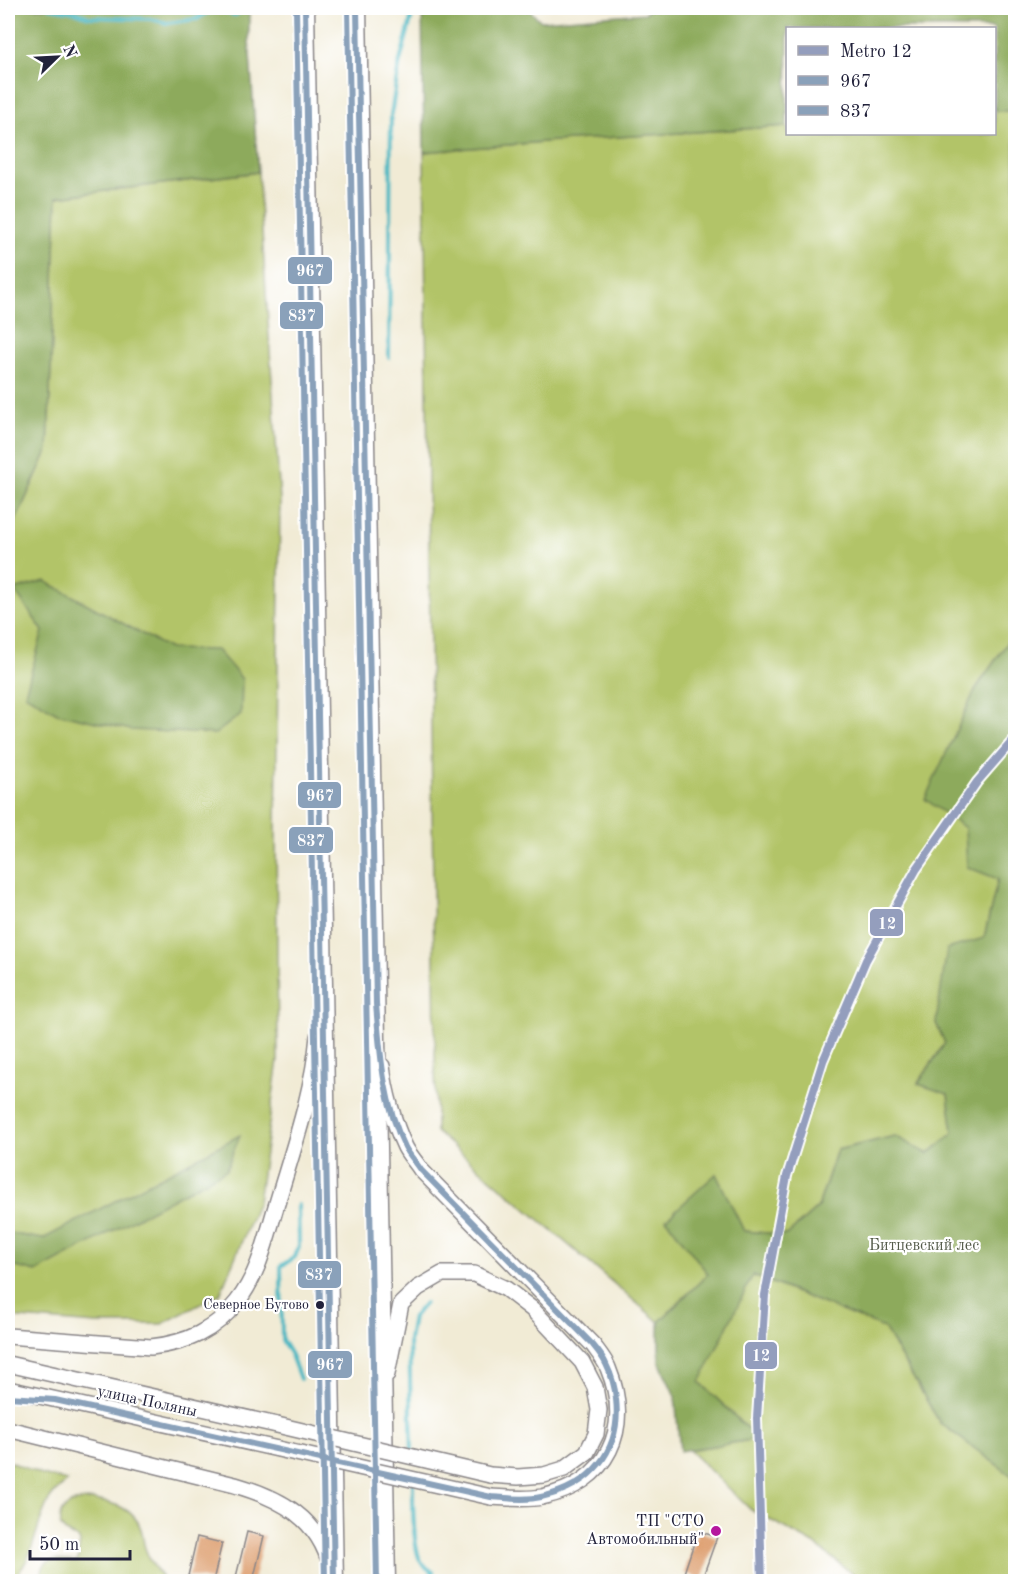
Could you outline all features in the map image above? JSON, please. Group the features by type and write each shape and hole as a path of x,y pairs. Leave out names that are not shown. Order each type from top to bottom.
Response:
{"highway":[{"path":"305,8 334,1581"},
{"path":"357,8 386,1581"}],"main road":[{"path":"8,1336 151,1347 172,1345 206,1331 237,1302 249,1284 258,1263 300,1125 318,1039 323,979"},
{"name":"улица Поляны","path":"8,1389 491,1497 523,1499 543,1497 568,1488 587,1477 602,1464 614,1442 618,1421 615,1392 608,1366 593,1345 421,1170 406,1149 392,1112 382,1071 376,1004"},
{"name":"улица Поляны","path":"8,1364 490,1476 518,1478 544,1475 564,1469 587,1452 596,1434 599,1410 596,1387 582,1362 532,1309 506,1289 474,1274 442,1274 418,1288 401,1304 383,1394"},
{"path":"8,1396 55,1400"},
{"path":"8,1429 235,1485 277,1500 297,1512 314,1532 328,1556 334,1581"}],"green space":[{"path":"8,8 249,8 258,172 57,197 48,449 8,538"},
{"path":"422,8 527,8 541,21 645,13 651,8 1015,8 1015,111 996,111 996,27 786,27 786,126 424,152"},
{"path":"996,111 1015,111 1015,631 975,690 965,828 998,879 984,938 936,1023 945,1043 918,1083 948,1094 953,1133 928,1154 895,1136 837,1150 818,1207 787,1235 744,1231 716,1175 708,1274 659,1322 436,1132 424,152 786,126 786,135 996,135"},
{"path":"258,172 280,500 276,830 278,1060 258,1202 220,1294 162,1324 96,1324 8,1317 8,538 48,449 57,197"},
{"path":"45,581 170,649 217,650 242,679 241,714 215,734 131,730 57,713 25,694 43,631 14,590"},
{"name":"Битцевский лес","path":"1015,631 1015,1478 940,1423 884,1328 753,1275 700,1382 758,1439 680,1451 675,1396 659,1361 659,1322 708,1274 666,1219 716,1174 744,1231 787,1235 818,1207 837,1150 895,1136 928,1154 953,1133 948,1094 918,1084 945,1043 936,1023 947,949 984,938 998,879 967,867 965,828 925,799 975,690"},
{"path":"240,1135 226,1170 36,1272 8,1265 8,1233 43,1239"},
{"path":"752,1275 884,1328 940,1423 1015,1478 1015,1581 862,1581 814,1544 750,1509 689,1450 758,1439 700,1382"},
{"path":"8,1461 42,1475 67,1481 56,1491 43,1512 24,1566 8,1582"},
{"path":"94,1500 116,1505 134,1516 141,1529 149,1557 164,1581 42,1581 42,1572 47,1562 57,1560 77,1562 80,1542 61,1526 60,1516 63,1511 75,1502"}],"building":[{"path":"698,1531 717,1537 702,1579 684,1573"},
{"path":"247,1532 264,1536 253,1581 235,1581"},
{"path":"197,1537 222,1543 213,1581 188,1576"}],"waterway":[{"path":"50,8 89,17 151,19 167,23 197,19 206,13 216,11 235,15 248,8"},
{"path":"389,358 391,115 399,65 414,8"},
{"path":"298,1205 299,1246 295,1257 281,1266 282,1340 291,1355 300,1379"},
{"path":"412,1454 409,1340 413,1317 425,1303"},
{"path":"413,1482 416,1548 422,1563 433,1572 435,1582"}],"metro line":[{"name":"12","path":"762,1582 757,1418 765,1295 787,1176 823,1061 866,960 916,870 977,782 1016,737"}],"transit line":[{"name":"837","path":"296,8 325,1582"},
{"name":"967","path":"305,8 334,1582"},
{"name":"837","path":"348,8 377,1582"},
{"name":"967","path":"8,1397 55,1400 491,1497 529,1499 559,1492 575,1484 600,1463 614,1435 617,1418 615,1394 611,1376 602,1356 421,1170 407,1150 387,1095 376,1004 357,8"}],"place":[{"name":"Северное Бутово","path":"320,1305"},
{"name":"ТП \"СТО Автомобильный\"","path":"716,1531"}]}
